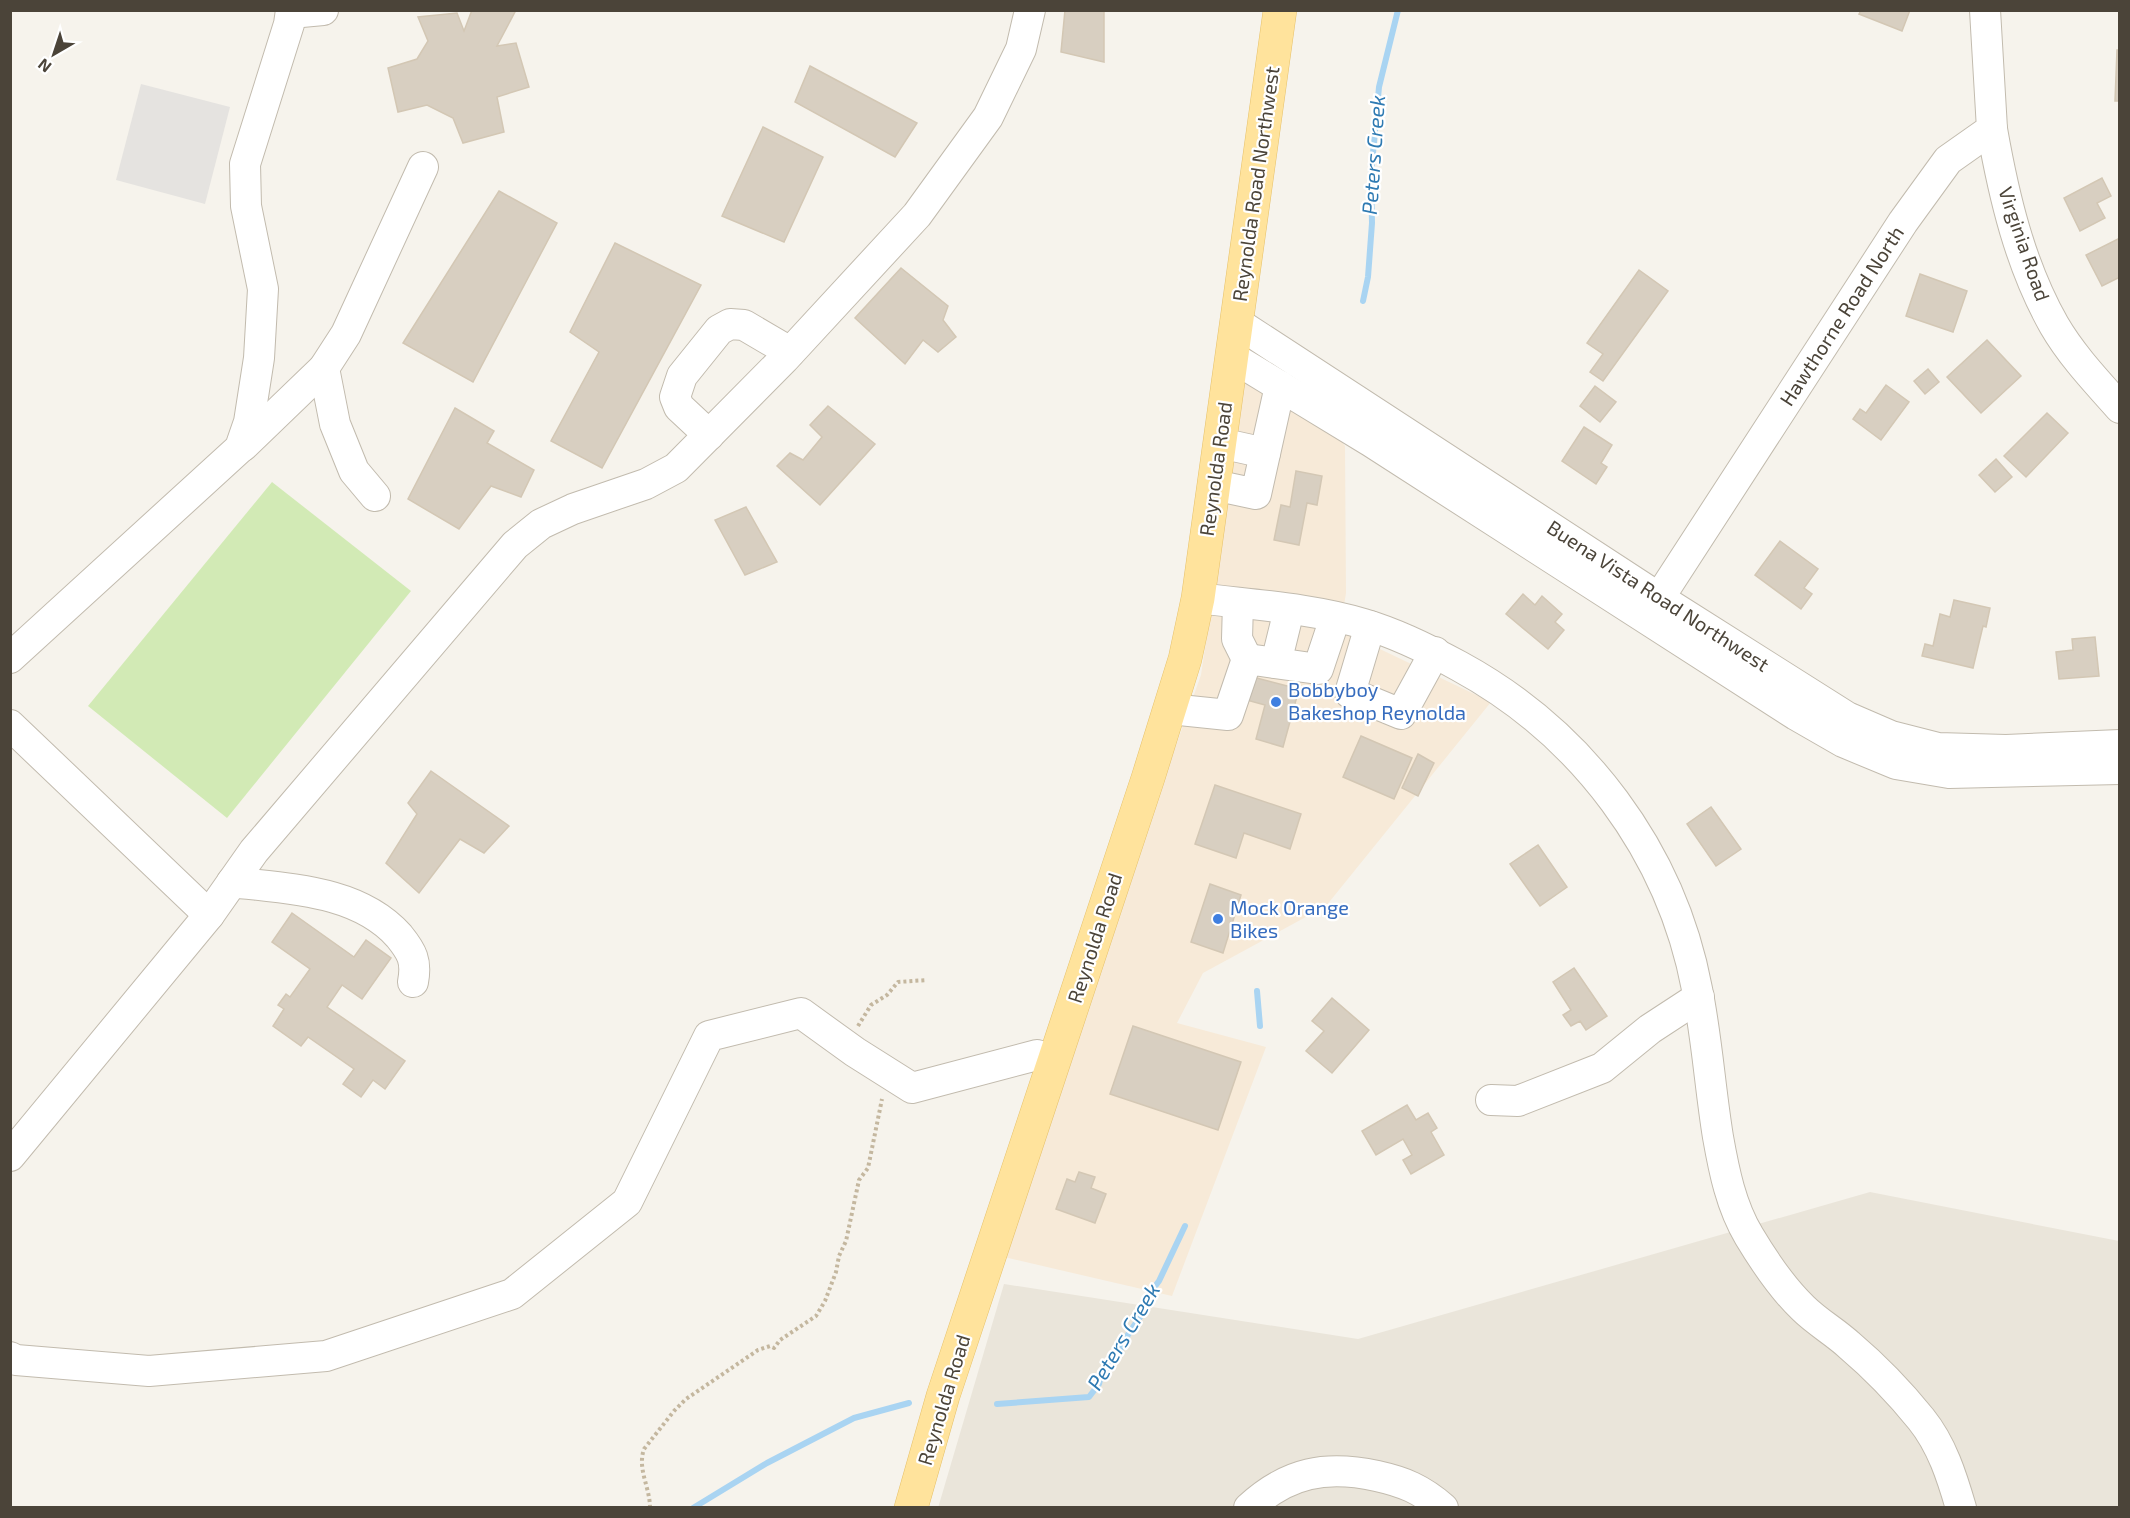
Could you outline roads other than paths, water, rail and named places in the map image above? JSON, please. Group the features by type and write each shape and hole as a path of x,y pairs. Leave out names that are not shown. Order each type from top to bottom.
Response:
{"main road":[{"name":"Reynolda Road Northwest","path":"1232,357 1280,10"},
{"name":"Reynolda Road","path":"911,1508 943,1396 1185,659 1198,598 1232,357"}],"street":[{"path":"240,448 249,422 259,358 262,288 246,206 245,164 290,24 291,12 323,10"},
{"path":"10,1156 209,915 254,850 515,545 541,524 573,509 646,484 676,468 790,352 917,215 988,117 1021,49 1030,10"},
{"path":"1985,10 1992,129"},
{"name":"Virginia Road","path":"1992,129 2002,186 2036,289 2055,327 2082,365 2120,408"},
{"name":"Hawthorne Road North","path":"1652,608 1903,222 1948,160 1992,129"},
{"path":"10,658 324,368 346,333 423,167"},
{"name":"Buena Vista Road Northwest","path":"1236,322 1843,742 1896,764 1949,773 2120,769"},
{"path":"709,435 679,407 675,397 682,376 719,330 730,324 744,325 790,352"},
{"name":"Buena Vista Road Northwest","path":"1232,357 1652,608 1847,717 1891,736 1938,748 2006,750 2120,745"},
{"path":"324,368 334,424 354,471 375,496"},
{"path":"1214,485 1256,494 1280,386"},
{"path":"1220,443 1265,453"},
{"path":"1198,598 1335,618 1407,638 1488,682 1533,714 1567,745 1604,786 1631,824 1654,863 1690,953 1699,997 1726,1182 1747,1233 1773,1273 1804,1309 1849,1344 1890,1384 1923,1422 1950,1468 1961,1508"},
{"path":"1238,603 1237,639 1262,661 1318,669 1335,618"},
{"path":"1170,709 1228,715 1262,661 1289,610"},
{"path":"1370,626 1350,693 1401,714 1435,652"},
{"path":"10,725 209,915"},
{"path":"232,882 311,891 348,903 372,914 392,929 408,948 416,967 413,982"},
{"path":"1491,1100 1518,1101 1602,1068 1650,1029 1699,997"},
{"path":"10,1357 15,1360 149,1371 326,1356 512,1294 627,1202 709,1036 801,1013 855,1052 912,1088 1037,1055 1054,1061"},
{"path":"1249,1508 1262,1496 1285,1482 1311,1473 1329,1470 1366,1473 1403,1481 1419,1489 1443,1508"}],"waterway":[{"name":"Peters Creek","path":"1363,301 1368,277 1372,223 1371,175 1379,87 1398,10"},
{"name":"Peters Creek","path":"1257,991 1260,1026"},
{"name":"Peters Creek","path":"997,1404 1089,1397 1099,1384 1101,1376 1120,1353 1121,1345 1142,1314 1150,1293 1159,1281 1185,1226"},
{"name":"Peters Creek","path":"693,1508 767,1463 854,1418 909,1403"}],"place":[{"name":"Bobbyboy Bakeshop Reynolda","path":"1276,702"},
{"name":"Mock Orange Bikes","path":"1218,919"}]}
